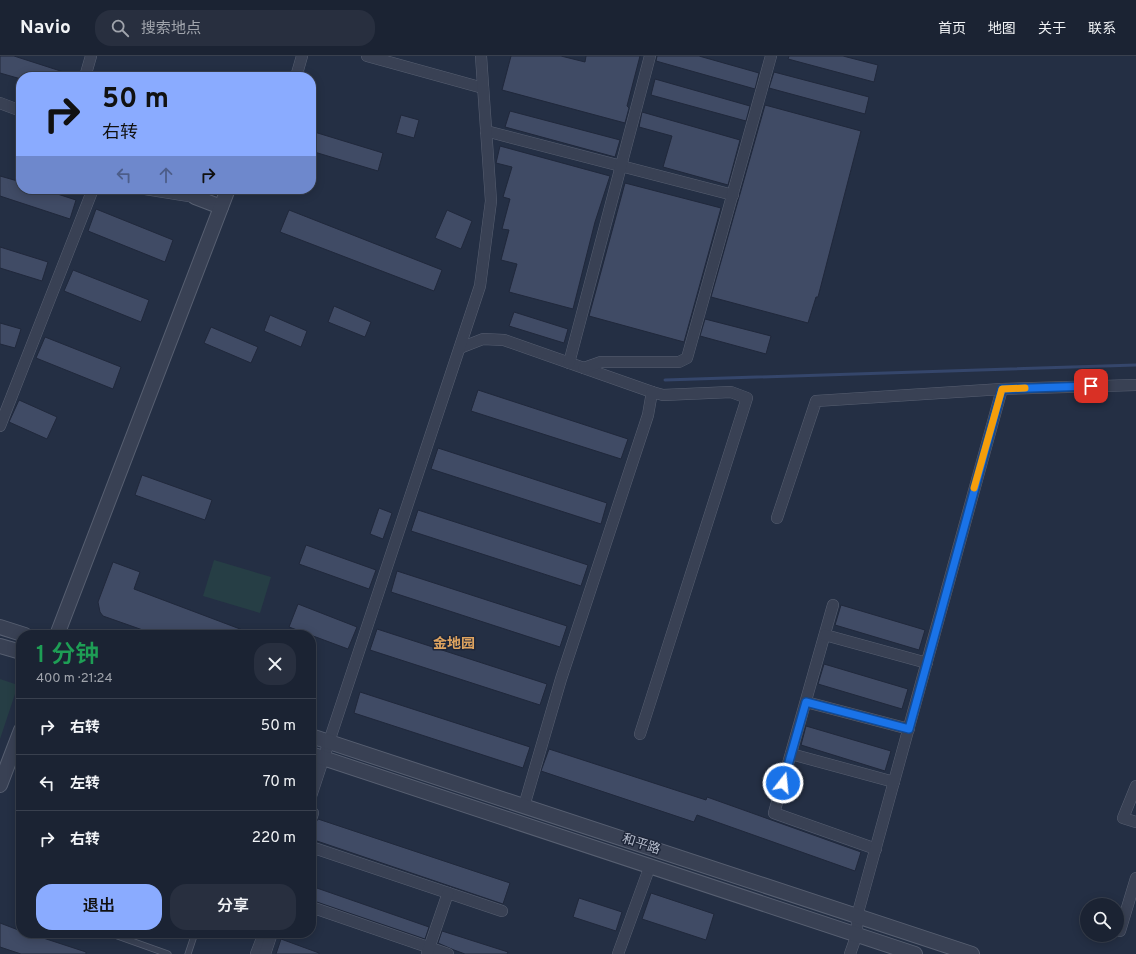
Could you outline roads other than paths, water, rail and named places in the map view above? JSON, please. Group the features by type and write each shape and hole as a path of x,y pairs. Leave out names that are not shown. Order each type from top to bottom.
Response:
{"street":[{"path":"86,72 91,56"},
{"path":"297,72 302,56"},
{"path":"367,56 483,88"},
{"path":"317,757 330,742 480,286 491,201 481,56"},
{"path":"569,363 650,56"},
{"path":"584,368 601,362 679,362 687,358 771,56"},
{"path":"0,103 16,109"},
{"path":"486,131 733,194"},
{"path":"0,426 91,194"},
{"path":"184,194 221,207"},
{"path":"59,630 226,194"},
{"path":"460,348 483,338 504,340 663,395 731,392 747,398 640,734"},
{"path":"777,518 816,401 1002,389 1136,385"},
{"path":"850,954 857,934 857,916 1002,389"},
{"path":"524,806 561,679 648,415 652,392"},
{"path":"833,605 774,813 876,849"},
{"path":"0,627 16,632"},
{"path":"825,635 927,663"},
{"path":"0,646 16,651"},
{"path":"806,702 909,729"},
{"name":"和平路","path":"316,738 972,954"},
{"path":"0,785 16,743"},
{"path":"791,754 894,782"},
{"name":"和平路","path":"317,757 915,954"},
{"path":"1136,786 1123,818 1136,822"},
{"path":"316,849 502,911"},
{"path":"618,954 650,866"},
{"path":"1124,920 1134,893 1136,878"},
{"path":"428,951 448,893"},
{"path":"316,909 428,951 448,954"},
{"path":"256,954 262,938"},
{"path":"265,954 270,938"}],"lane":[{"path":"123,938 168,954"},
{"path":"188,954 193,938"}],"waterway":[{"path":"665,380 1136,365"}],"district":[{"name":"金地园","path":"454,644"}]}
